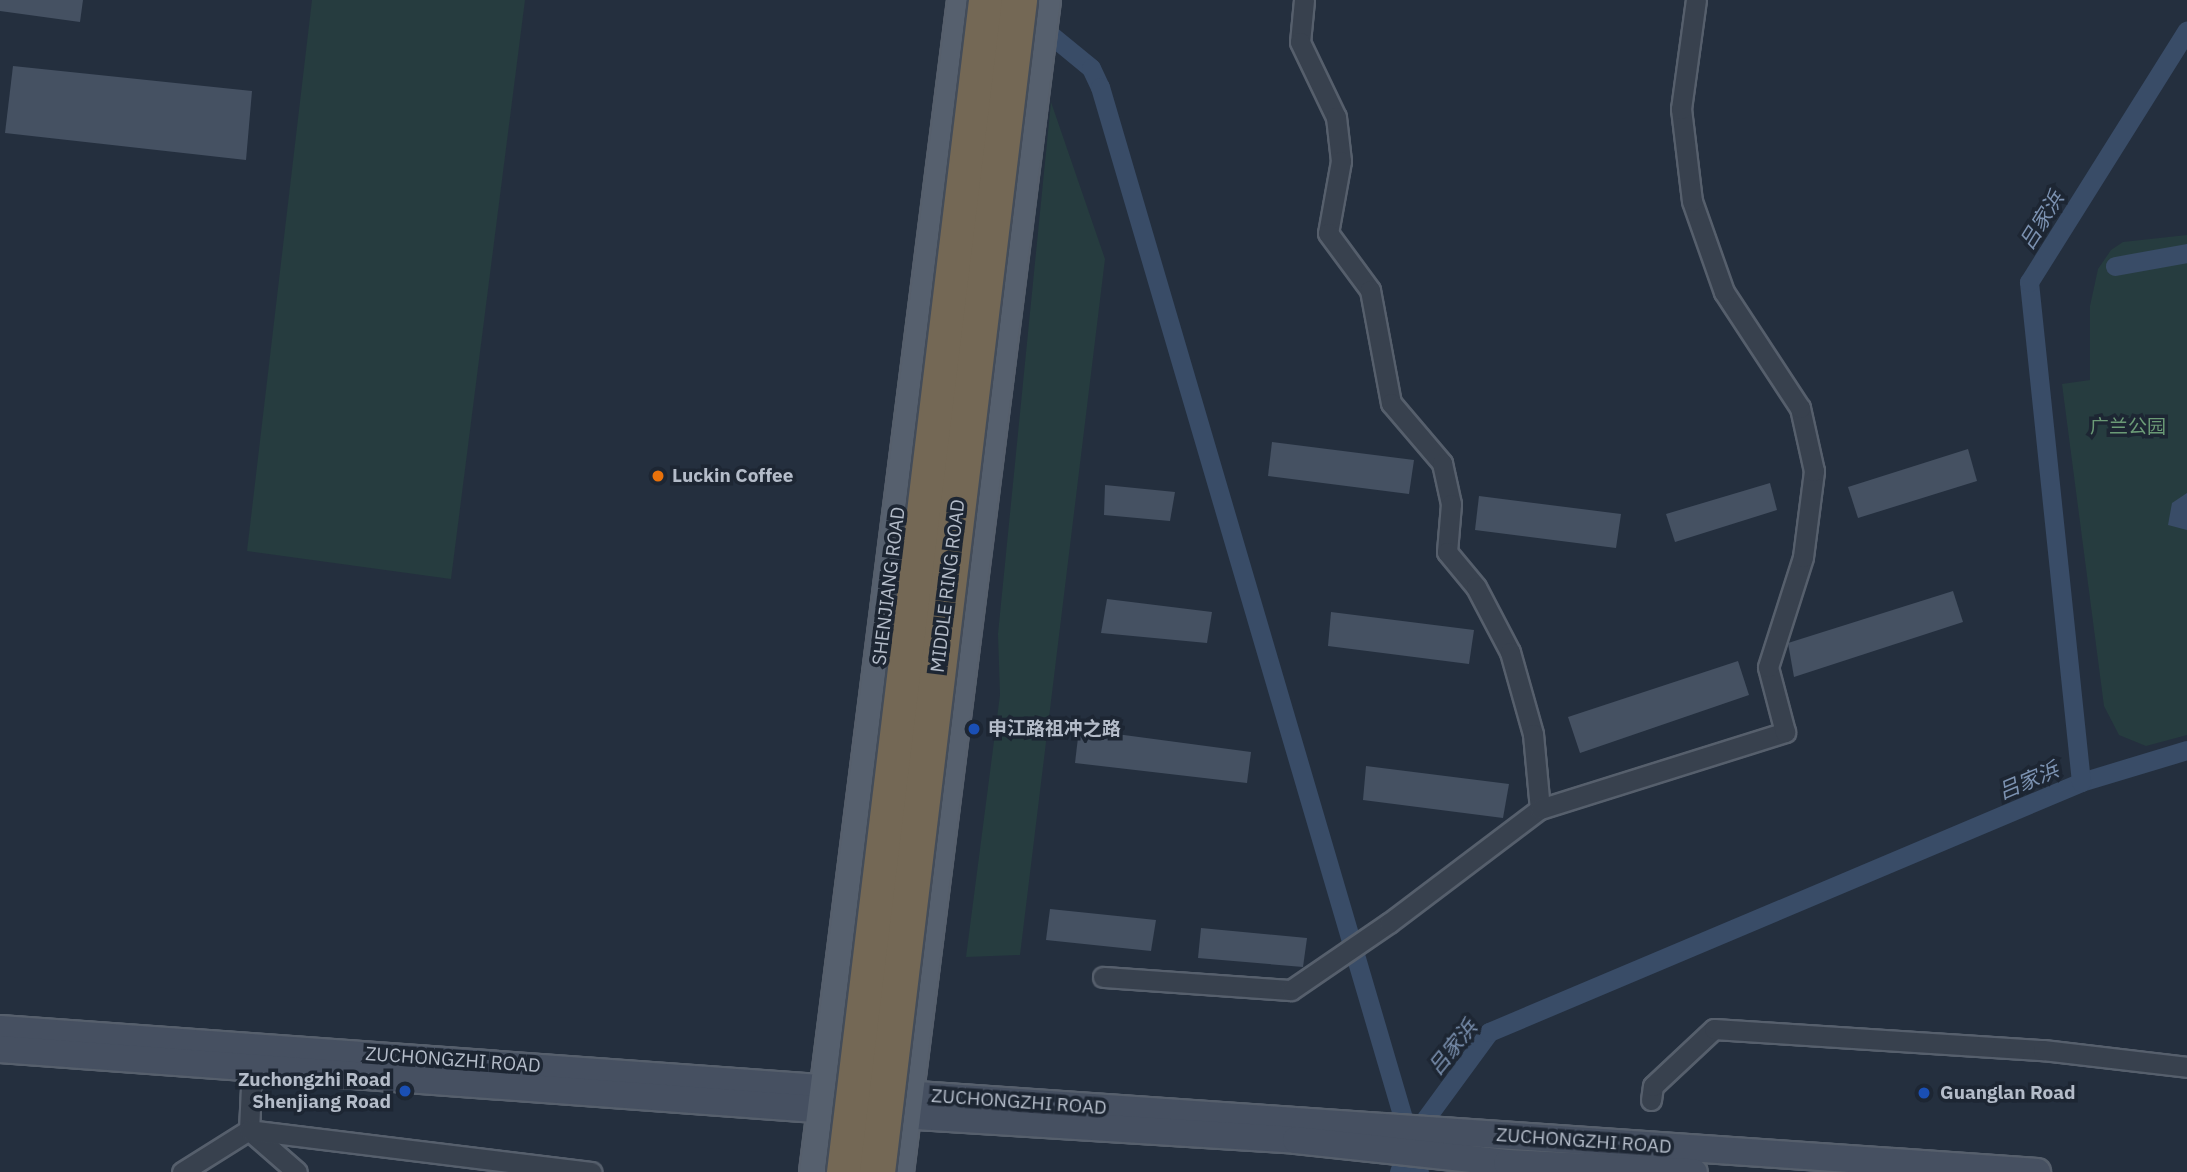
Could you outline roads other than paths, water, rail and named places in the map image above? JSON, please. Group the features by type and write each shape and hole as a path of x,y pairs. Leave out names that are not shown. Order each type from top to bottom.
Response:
{"highway":[{"name":"MIDDLE RING ROAD","path":"877,1172 1019,0"},
{"name":"MIDDLE RING ROAD","path":"844,1172 970,2"}],"main road":[{"path":"898,1172 1045,0"},
{"name":"SHENJIANG ROAD","path":"815,1172 970,2"},
{"name":"ZUCHONGZHI ROAD","path":"0,1029 907,1105 1299,1130 1515,1136 2037,1172"},
{"name":"ZUCHONGZHI ROAD","path":"0,1049 252,1067 824,1099"},
{"name":"ZUCHONGZHI ROAD","path":"1299,1130 1507,1163 1694,1172"}],"street":[{"path":"1304,0 1300,42 1336,117 1341,161 1328,233 1370,290 1391,403 1441,463 1451,504 1447,552 1476,587 1510,652 1533,734 1539,809"},
{"path":"1103,977 1291,990 1389,923 1539,809 1785,732 1768,667 1804,557 1814,471 1800,408 1724,292 1692,201 1681,109 1696,0"},
{"path":"1651,1100 1653,1086 1714,1029 2043,1050 2187,1067"},
{"path":"250,1130 252,1067"},
{"path":"250,1130 297,1172"},
{"path":"182,1172 250,1130 591,1172"}],"water":[{"path":"2187,493 2187,530 2168,525 2172,503"}],"waterway":[{"path":"1035,22 1091,68 1100,87 1419,1172"},
{"name":"吕家浜","path":"1399,1172 1410,1140 1489,1032 2081,782 2029,282 2187,30"},
{"path":"2115,266 2187,253"},
{"path":"2081,782 2187,750"}],"place":[{"name":"Luckin Coffee","path":"658,476"},
{"name":"申江路祖冲之路","path":"974,729"},
{"name":"Zuchongzhi Road Shenjiang Road","path":"405,1091"},
{"name":"Guanglan Road","path":"1924,1093"}],"park label":[{"name":"广兰公园","path":"2128,427"}]}
